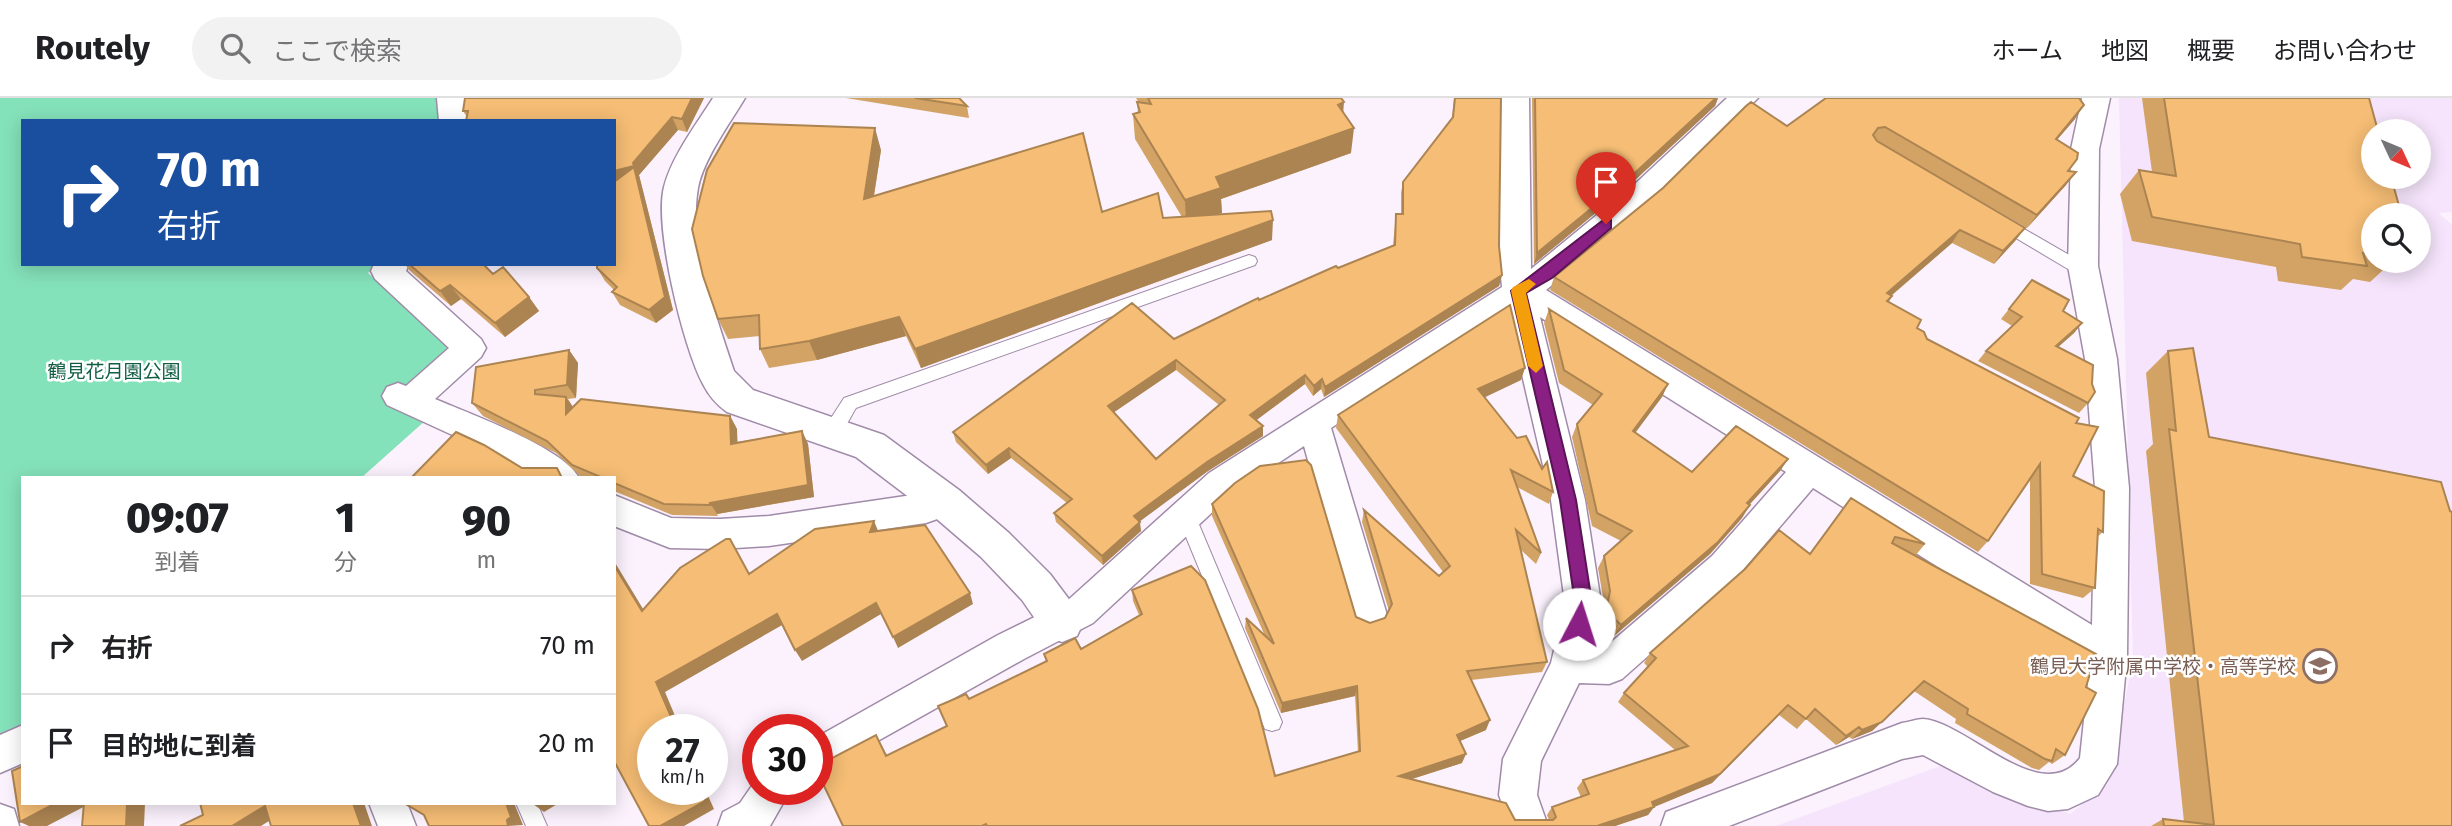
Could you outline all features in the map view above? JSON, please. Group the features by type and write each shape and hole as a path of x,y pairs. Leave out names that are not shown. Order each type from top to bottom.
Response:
{"street":[{"path":"451,98 453,119"},
{"path":"729,98 695,154 681,187 679,228 701,326 717,376 726,390 740,401 870,446 945,502 995,545 1036,587 1062,623"},
{"path":"1516,98 1514,257 1518,291 1568,500 1583,603 1569,666 1522,760 1518,795 1529,826"},
{"path":"833,748 1011,647 1062,623 1097,599 1221,483 1547,274 1646,191 1744,98"},
{"path":"1680,826 1902,741 1925,737 2010,781 2035,790 2056,795 2083,786 2092,777 2098,764 2109,655 2112,488 2096,432 2101,359 2084,271 2085,149 2096,98"},
{"path":"392,266 386,271 470,348 404,399 508,445 559,476"},
{"path":"1518,291 1536,299 2109,655"},
{"path":"1313,422 1369,615"},
{"path":"1569,666 1609,667 1724,567 1809,469"},
{"path":"616,511 670,533 720,534 769,531 926,508 945,502"},
{"path":"0,755 21,744"},
{"path":"389,805 397,826"},
{"path":"737,826 754,816 761,805"}],"lane":[{"path":"1991,216 2084,271"},
{"path":"831,432 850,403 1249,261"},
{"path":"1186,516 1272,722"},
{"path":"527,805 537,826"}],"shaded area":[{"path":"2119,98 2452,98 2452,212 2439,213 2452,225 2452,826 1776,826 1943,765 2070,814 2108,784 2133,661"}],"green space":[{"name":"鶴見花月園公園","path":"0,98 439,98 439,119 21,119 21,266 375,266 368,273 450,348 426,420 363,476 21,476 21,734 0,744"}],"building":[{"path":"465,98 692,98 682,119 672,117 633,163 634,166 616,170 616,119 466,119 468,111 463,111"},
{"path":"915,98 959,98 967,106"},
{"path":"1148,98 1341,98 1344,102 1338,105 1354,128 1216,177 1221,188 1185,200 1133,114 1140,112 1137,102 1151,104"},
{"path":"1455,98 1501,98 1499,246 1502,275 1325,387 1322,379 1314,386 1305,375 1250,415 1263,426 1207,462 1134,516 1140,522 1102,556 1054,513 1072,499 1009,448 986,465 953,432 1132,303 1174,339 1258,298 1259,300 1336,266 1338,268 1395,245 1396,214 1403,214 1403,182 1453,117","holes":["1176,360 1225,400 1156,459 1108,406"]},
{"path":"1535,98 1716,98 1638,170 1537,253"},
{"path":"1826,98 2079,98 2084,105 2056,139 2078,153 2068,171 2076,172 2037,215 1885,127 1878,128 1873,135 1877,141 2025,228 2003,251 1960,230 1887,293 1892,296 1887,301 1921,320 1917,328 1924,332 1927,339 2079,418 2076,423 2098,427 2073,476 2104,491 2103,532 2098,529 2095,588 2042,574 2040,464 1988,541 1554,277 1663,188 1751,102 1787,126"},
{"path":"2164,98 2369,98 2375,119 2361,119 2361,189 2394,189 2398,203 2361,203 2361,265 2302,257 2300,244 2152,217 2139,170 2176,176"},
{"path":"734,123 875,128 864,199 1083,133 1102,212 1158,193 1163,218 1271,211 1273,220 915,349 899,317 809,341 760,349 759,315 718,319 703,276 692,229 707,170"},
{"path":"634,167 665,297 649,310 612,292 617,287 597,268 616,266 616,180"},
{"path":"411,266 485,266 493,274 503,267 529,297 495,323 450,285 440,291"},
{"path":"2032,280 2069,300 2063,311 2082,323 2056,346 2093,365 2092,384 2095,392 2088,403 1986,351 2022,317 2009,309"},
{"path":"1510,305 1525,368 1478,389 1517,438 1526,436 1542,469 1547,462 1553,492 1511,470 1541,553 1516,530 1547,662 1467,671 1490,720 1457,735 1466,754 1399,776 1506,803 1515,820 1553,820 1556,817 1552,807 1589,794 1583,780 1688,746 1624,693 1656,658 1650,653 1745,569 1779,530 1810,554 1851,498 1925,544 1895,537 1892,543 2096,654 2086,687 2096,693 2065,755 2056,749 2052,761 1967,714 1968,709 1924,681 1882,722 1862,730 1859,727 1846,736 1815,709 1806,719 1788,705 1720,774 1652,802 1654,807 1597,826 843,826 833,805 833,758 876,735 886,756 947,726 938,706 966,694 969,699 1047,661 1044,654 1075,638 1081,649 1142,614 1132,590 1191,566 1205,580 1258,709 1275,776 1360,751 1357,686 1282,703 1246,618 1274,644 1212,504 1235,483 1260,466 1306,460 1311,465 1356,617 1370,623 1385,618 1392,604 1364,510 1439,576 1450,566 1338,415"},
{"path":"1549,309 1668,384 1633,431 1692,472 1736,426 1788,459 1747,503 1750,505 1718,542 1621,625 1606,611 1610,591 1604,556 1632,531 1597,513 1577,424 1602,394 1564,370"},
{"path":"2193,348 2209,437 2441,482 2452,512 2452,826 2164,826 2163,819 2214,825 2169,429 2176,431 2168,351"},
{"path":"569,350 567,385 535,390 535,394 566,397 566,414 581,399 730,416 731,444 802,431 808,485 710,503 711,505 664,504 616,484 616,476 598,476 572,465 547,441 472,403 476,367"},
{"path":"456,432 522,468 557,468 561,476 413,476"},
{"path":"874,521 870,532 925,525 970,593 893,637 876,603 795,650 777,614 656,682 670,714 637,714 637,804 616,765 616,568 642,611 680,568 726,539 730,539 749,574 815,529"},
{"path":"21,767 21,805 52,805 20,822 12,771"},
{"path":"84,805 127,805 126,826 82,826"},
{"path":"200,805 354,805 361,826 271,826 265,806 232,826 180,826 203,815"},
{"path":"407,805 507,805 511,817 507,820 508,826 429,826 424,815"},
{"path":"638,805 698,805 660,826 649,826"}],"slow traffic":[{"path":"1529,284 1518,291 1536,366"}],"place":[{"name":"鶴見大学附属中学校・高等学校","path":"2320,666"}],"route":[{"path":"1579,624 1583,603 1568,500 1518,291 1547,274 1606,224"}]}
